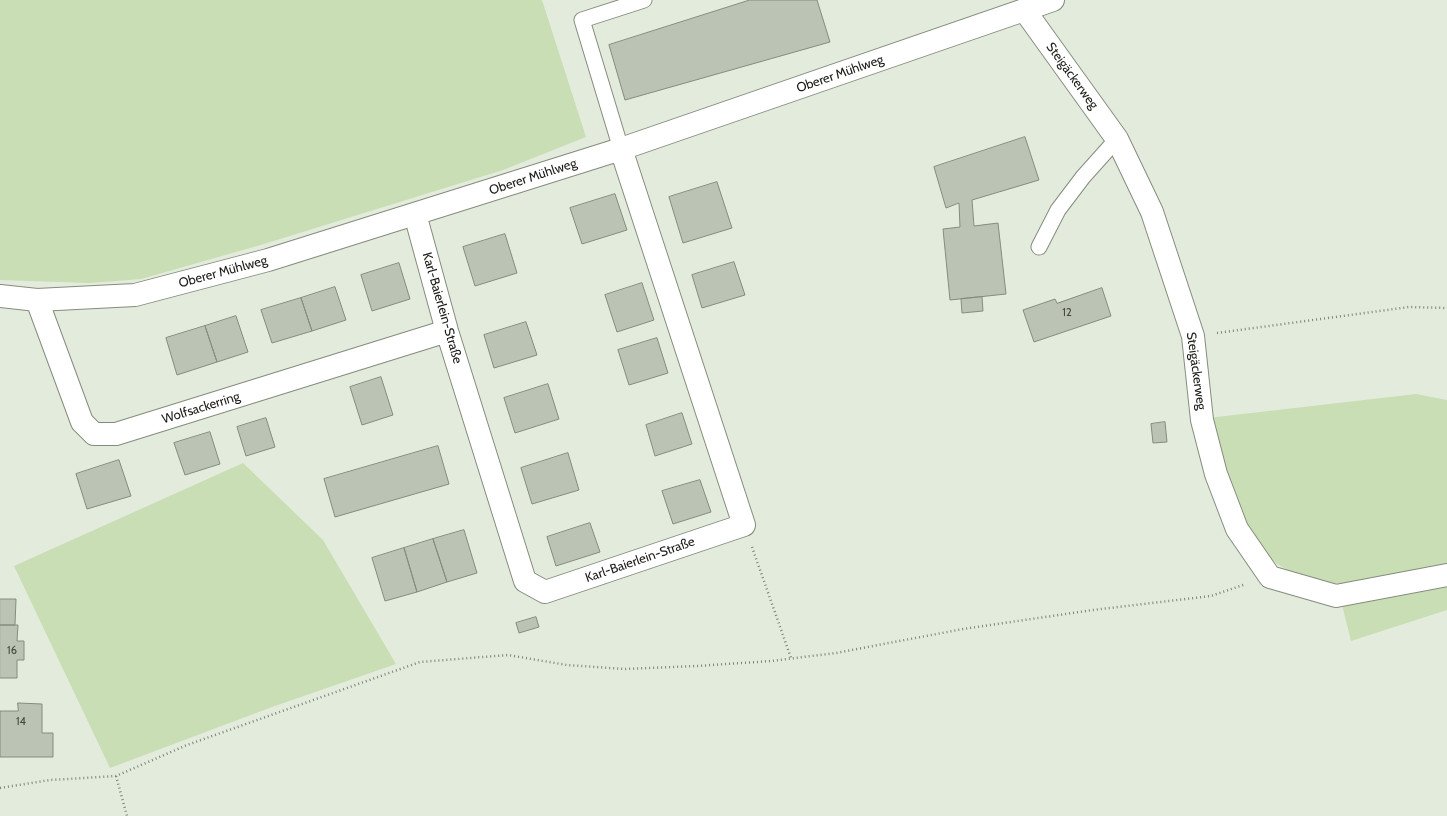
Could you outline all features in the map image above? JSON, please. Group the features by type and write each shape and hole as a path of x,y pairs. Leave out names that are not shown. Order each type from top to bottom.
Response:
{"street":[{"name":"Oberer Mühlweg","path":"0,296 37,300 134,295 268,260 621,149 1018,6 1054,0"},
{"name":"Steigäckerweg","path":"1018,6 1117,139 1152,212 1193,336 1202,420 1216,474 1237,529 1270,577"},
{"path":"621,149 744,525"},
{"name":"Karl-Baierlein-Straße","path":"415,214 447,331 525,581 545,592 744,525"},
{"name":"Wolfsackerring","path":"37,300 82,422 94,434 116,434 447,331"},
{"path":"1270,577 1336,596 1447,575"}],"lane":[{"path":"621,149 582,20 644,0"},
{"path":"1039,247 1058,210 1083,177 1117,139"}],"path":[{"path":"1193,336 1409,306 1447,308"},
{"path":"744,525 791,658"},
{"path":"0,788 50,780 116,776 187,745 420,662 508,655 567,665 625,669 697,666 791,658 836,653 963,629 1093,610 1211,596 1270,577"},
{"path":"116,776 127,816"}],"green space":[{"path":"0,0 542,0 586,137 503,170 264,244 141,279 90,283 0,280"},
{"path":"1416,394 1447,400 1447,610 1351,641 1341,601 1277,564 1254,543 1232,497 1208,418"},
{"path":"243,463 323,540 396,664 272,707 110,768 14,566"}],"building":[{"path":"750,0 817,0 830,42 625,100 609,45"},
{"path":"1025,137 1039,180 972,200 974,226 998,223 1006,294 950,300 943,229 960,227 959,203 946,208 934,167"},
{"path":"717,182 732,228 683,243 669,197"},
{"path":"615,194 627,230 582,244 570,208"},
{"path":"505,234 517,273 475,286 463,247"},
{"path":"734,262 745,295 702,308 692,275"},
{"path":"399,263 410,299 372,311 361,275"},
{"path":"642,283 654,320 617,332 605,295"},
{"path":"335,287 346,320 312,331 301,298"},
{"path":"1102,288 1111,316 1034,342 1023,310 1055,299 1057,303"},
{"path":"982,297 983,311 962,313 961,299"},
{"path":"301,298 312,331 272,343 261,310"},
{"path":"236,316 248,352 217,362 205,326"},
{"path":"526,322 537,355 494,368 484,335"},
{"path":"205,326 217,362 177,375 166,338"},
{"path":"657,338 668,373 629,385 618,350"},
{"path":"381,377 393,415 362,425 350,387"},
{"path":"548,384 559,419 515,433 504,398"},
{"path":"682,413 692,444 655,456 646,425"},
{"path":"266,418 275,447 246,456 237,427"},
{"path":"1165,422 1167,442 1153,443 1151,424"},
{"path":"210,432 220,464 185,475 174,443"},
{"path":"438,446 449,484 335,517 324,479"},
{"path":"568,453 579,490 532,504 521,468"},
{"path":"119,460 131,496 87,509 76,474"},
{"path":"700,480 711,512 673,524 662,491"},
{"path":"590,523 600,552 556,566 547,537"},
{"path":"464,530 477,573 447,582 433,539"},
{"path":"433,539 447,582 417,592 404,548"},
{"path":"404,548 417,592 385,601 372,558"},
{"path":"0,599 16,599 15,625 0,625"},
{"path":"536,617 539,627 519,633 516,623"},
{"path":"0,625 18,625 17,641 24,641 24,660 17,660 17,678 0,678"},
{"path":"18,703 42,704 42,733 53,733 53,757 0,757 0,711 18,711"}]}
